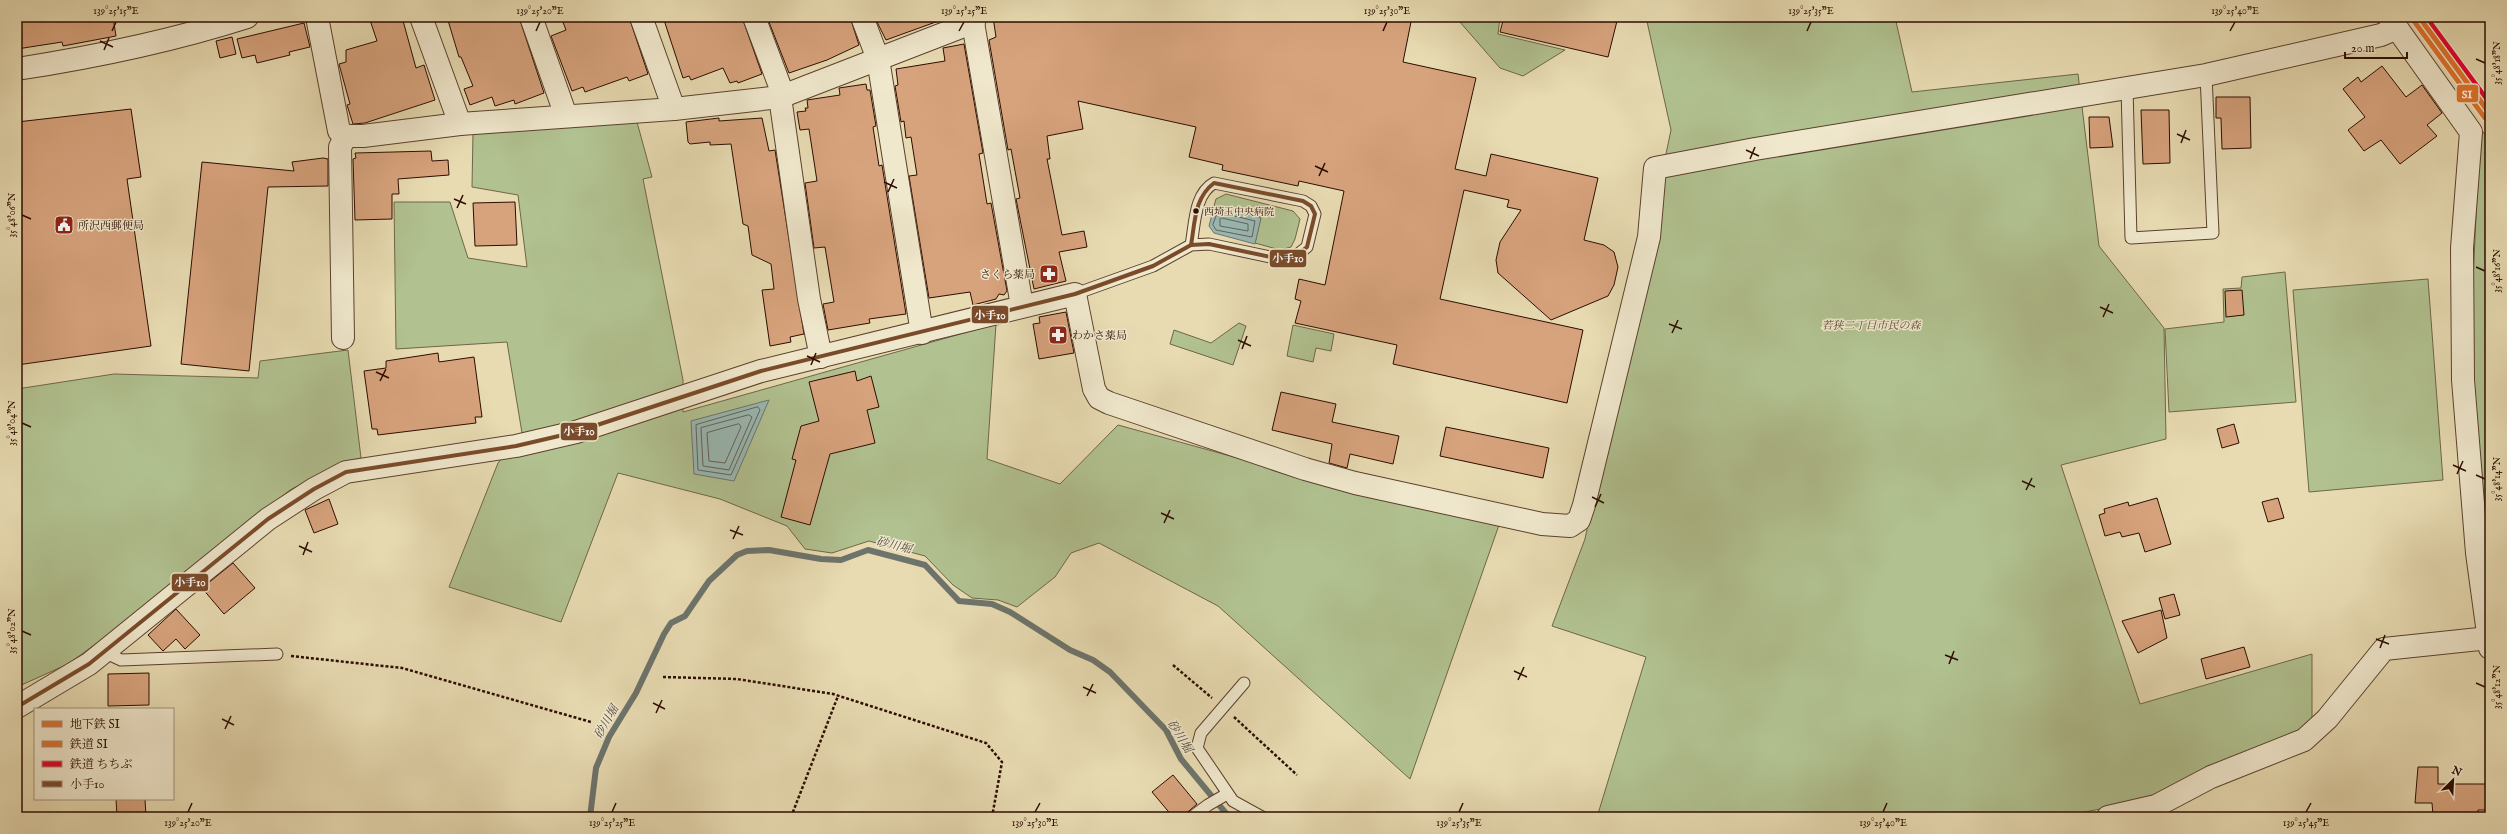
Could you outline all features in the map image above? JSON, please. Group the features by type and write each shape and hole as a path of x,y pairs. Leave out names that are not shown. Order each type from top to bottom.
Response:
{"street":[{"path":"17,69 80,59 208,23 247,17"},
{"path":"316,17 339,131 346,136 363,136 460,124 674,108 782,97 973,19 1022,306"},
{"path":"421,17 460,124"},
{"path":"531,17 566,116"},
{"path":"641,17 674,108"},
{"path":"754,17 782,97 809,299 821,356"},
{"path":"862,17 878,59 922,333"},
{"path":"17,707 89,664 268,519 314,489 346,472 516,446 576,432 761,371 922,333 1022,306 1076,294 1094,389 1099,398 1109,403 1326,475 1542,524 1570,526 1579,520 1584,505 1649,238 1655,168 1755,149 2206,75 2381,35 2393,22 2471,132 2462,248 2463,380 2477,553 2489,643 2384,649 2327,719 2304,740 2211,777 2156,806 2108,817"},
{"path":"343,338 340,147 346,136"}],"lane":[{"path":"2126,88 2130,238 2212,233 2206,75"},
{"path":"1076,294 1153,266 1191,245 1209,244 1280,260 1293,258 1307,247 1315,214 1311,206 1303,201 1214,183 1206,187 1201,195 1191,245"},
{"path":"104,652 121,660 277,654"},
{"path":"1244,682 1201,733 1197,742 1198,748 1225,796 1262,817"},
{"path":"1192,817 1208,804 1225,796"}],"path":[{"path":"277,654 402,668 591,722"},
{"path":"664,677 737,679 838,696 986,742 1002,762 992,817"},
{"path":"792,817 838,696"}],"green space":[{"path":"1461,17 1500,17 1498,34 1565,50 1523,76 1500,68 1459,21"},
{"name":"若狭二丁目市民の森","path":"1646,17 1895,17 1912,92 2078,74 2099,246 2164,328 2166,439 2061,465 2140,704 2312,654 2312,727 2155,798 2060,817 1597,817 1646,657 1552,626 1585,539 1671,130"},
{"path":"637,122 652,177 643,179 683,380 683,412 996,324 987,459 1060,484 1118,425 1350,489 1499,525 1410,779 1218,606 1099,543 1071,553 1055,577 1017,607 998,600 972,598 953,585 925,556 869,541 832,553 805,549 787,526 720,499 618,473 561,622 449,587 498,463 522,433 507,342 396,349 394,202 450,202 468,258 527,267 518,195 472,187 473,132"},
{"path":"2480,128 2490,141 2490,605 2473,372 2472,304"},
{"path":"1226,194 1293,211 1300,219 1295,239 1291,247 1280,250 1255,243 1261,217 1214,206 1216,199"},
{"path":"2285,272 2296,402 2169,412 2165,329 2224,322 2223,289 2241,288 2242,277"},
{"path":"2428,279 2443,480 2309,492 2293,290"},
{"path":"1239,323 1246,326 1233,365 1170,344 1174,330 1211,343"},
{"path":"1293,325 1334,334 1331,351 1316,348 1313,362 1287,356"},
{"path":"348,350 361,458 341,463 290,490 133,617 68,664 17,687 17,389 114,374 258,378 260,361"}],"water":[{"path":"1214,207 1261,218 1255,244 1214,233 1209,226"},
{"path":"769,400 734,481 694,474 691,421"}],"building":[{"path":"17,17 113,17 116,36 63,46 62,42 17,49"},
{"path":"369,17 402,17 416,68 424,65 435,100 365,123 353,124 347,105 350,104 339,64 346,62 346,50 377,41"},
{"path":"447,17 519,17 544,93 515,104 514,100 495,106 492,97 470,105 464,89 473,86 461,57 459,57"},
{"path":"561,17 629,17 648,74 629,81 627,77 585,92 583,87 572,91 551,36 566,30"},
{"path":"663,17 742,17 762,74 738,83 737,81 730,83 723,68 691,80 689,76 683,78"},
{"path":"767,17 805,17 806,20 813,17 850,17 859,45 827,60 789,73"},
{"path":"884,17 944,17 944,19 886,40 876,20"},
{"path":"993,17 1412,17 1403,62 1476,78 1455,169 1486,176 1491,154 1598,178 1584,240 1604,245 1614,252 1618,267 1614,285 1608,296 1551,320 1498,273 1496,260 1500,242 1521,210 1507,207 1509,200 1464,190 1440,299 1583,330 1567,403 1393,364 1397,345 1295,323 1301,301 1295,299 1299,279 1325,285 1344,191 1299,181 1298,186 1222,170 1223,165 1189,157 1196,127 1078,101 1083,129 1047,136 1050,159 1047,159 1062,235 1084,231 1087,247 1059,252 1066,281 1034,289 1016,199 1020,198 1011,149 1008,150 989,40 996,37"},
{"path":"1504,17 1618,17 1608,57 1500,32"},
{"path":"304,23 310,47 289,52 290,55 257,63 255,55 242,58 237,39"},
{"path":"232,37 236,54 220,58 216,41"},
{"path":"964,44 983,153 979,154 987,204 991,203 1007,291 1004,295 999,294 996,299 973,305 970,292 929,298 909,176 917,175 911,137 906,138 904,121 901,122 895,86 898,85 896,69 945,61 943,48"},
{"path":"2382,66 2406,97 2422,85 2442,113 2427,125 2437,136 2400,164 2381,140 2364,151 2348,130 2365,117 2343,89 2358,77 2361,82"},
{"path":"866,84 867,90 870,90 876,126 873,127 879,166 882,165 906,314 869,319 870,323 828,330 823,304 834,302 825,247 814,248 805,183 817,181 809,129 800,130 797,112 806,111 805,108 808,108 807,100 840,95 839,88"},
{"path":"2216,97 2250,97 2251,148 2222,149 2221,118 2216,118"},
{"path":"131,109 141,177 127,179 151,346 17,365 17,122"},
{"path":"2141,110 2169,110 2170,163 2143,164"},
{"path":"2089,117 2109,117 2113,147 2090,148"},
{"path":"719,118 719,121 762,118 769,151 775,150 804,334 790,337 791,342 770,346 762,290 774,289 771,264 752,255 748,226 743,224 731,144 710,145 710,142 690,144 688,142 686,122"},
{"path":"431,151 432,161 448,160 449,175 398,179 399,194 392,194 392,219 355,220 353,159 356,158 355,153"},
{"path":"323,158 328,159 328,186 268,187 249,371 181,364 202,162 294,171 292,162"},
{"path":"515,202 517,245 475,246 473,203"},
{"path":"2242,290 2244,315 2226,317 2225,291"},
{"path":"1066,312 1074,353 1039,359 1033,324 1040,323 1039,317"},
{"path":"438,353 439,362 474,357 482,417 475,417 476,423 378,435 377,429 372,429 364,371 386,368 386,361"},
{"path":"855,371 857,381 871,376 879,407 867,410 875,443 830,454 810,525 781,517 796,460 792,459 801,426 819,421 809,382"},
{"path":"1281,392 1336,404 1332,422 1399,436 1393,464 1350,454 1347,468 1329,463 1332,444 1272,430"},
{"path":"2234,424 2239,443 2222,448 2217,429"},
{"path":"1446,427 1549,448 1543,478 1440,456"},
{"path":"2157,498 2171,544 2145,552 2139,533 2122,537 2120,532 2105,536 2099,515 2105,513 2104,509 2128,502 2129,506"},
{"path":"2278,498 2284,518 2268,522 2262,502"},
{"path":"329,499 338,524 314,533 305,510"},
{"path":"233,563 255,588 224,614 202,588"},
{"path":"2174,594 2180,615 2165,619 2159,598"},
{"path":"176,609 200,635 185,649 176,639 163,651 148,635"},
{"path":"2161,610 2167,638 2138,653 2122,621"},
{"path":"2244,647 2250,667 2206,679 2201,659"},
{"path":"149,673 149,705 108,706 108,674"},
{"path":"2418,767 2438,767 2438,784 2488,784 2487,810 2478,810 2478,814 2433,815 2432,803 2415,803"},
{"path":"1173,775 1197,804 1182,817 1173,817 1152,792"},
{"path":"116,800 145,800 146,817 117,817"}],"waterway":[{"name":"砂川堀","path":"590,817 596,768 609,737 636,693 664,634 671,623 685,616 709,581 737,555 747,551 769,550 821,559 841,560 868,550 925,565 959,601 992,604 1010,612 1070,650 1093,660 1110,672 1166,730 1181,759 1229,817"}],"metro line":[{"name":"SI","path":"2419,17 2490,114"}],"rail line":[{"name":"ちちぶ","path":"2426,17 2490,104"},
{"name":"SI","path":"2414,21 2485,118"}],"transit line":[{"name":"小手10","path":"1214,183 1303,201 1311,206 1315,214 1307,247 1293,258 1280,259 1209,244 1191,245 1196,211 1207,189 1214,183"},
{"name":"小手10","path":"17,707 89,664 268,519 314,489 346,472 516,446 576,432 761,371 1075,294 1153,266 1191,245"}],"place":[{"name":"西埼玉中央病院","path":"1196,211"},
{"name":"所沢西郵便局","path":"64,225"},
{"name":"さくら薬局","path":"1049,274"},
{"name":"わかさ薬局","path":"1058,335"}]}
